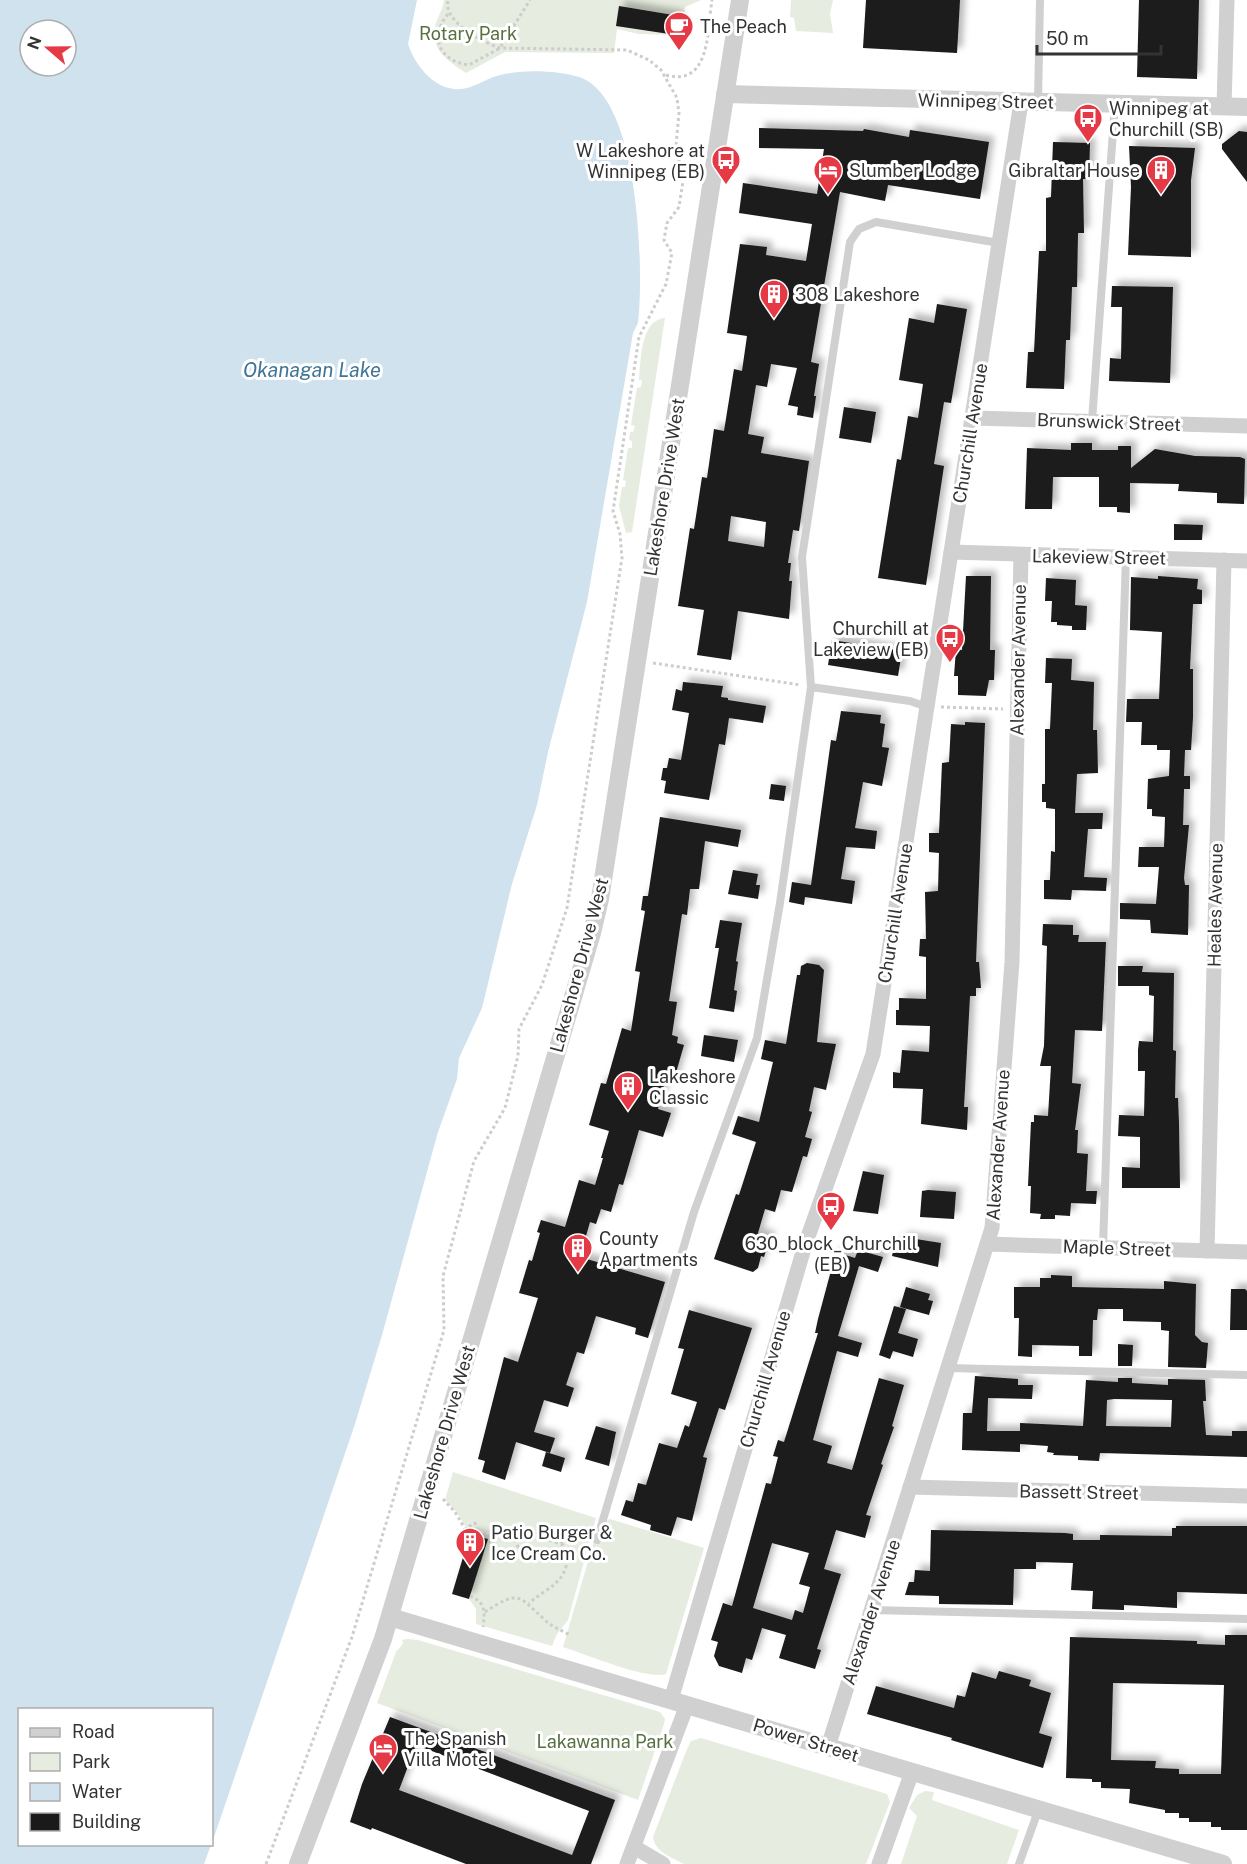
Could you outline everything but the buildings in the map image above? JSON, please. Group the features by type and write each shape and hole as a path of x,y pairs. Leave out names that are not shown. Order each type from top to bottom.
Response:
{"street":[{"name":"Lakeshore Drive West","path":"298,1864 390,1617 592,933 600,899 740,0"},
{"path":"1224,107 1227,0"},
{"name":"Winnipeg Street","path":"726,94 1247,107"},
{"name":"Churchill Avenue","path":"627,1864 679,1702 805,1245 873,1054 999,243 1029,102"},
{"name":"Brunswick Street","path":"972,418 1247,426"},
{"name":"Lakeview Street","path":"951,552 1247,561"},
{"name":"Alexander Avenue","path":"828,1747 992,1228 1012,962 1021,555"},
{"name":"Heales Avenue","path":"1207,1251 1224,560"},
{"name":"Maple Street","path":"987,1244 1247,1252"},
{"name":"Bassett Street","path":"910,1487 1247,1496"},
{"name":"Power Street","path":"390,1617 1223,1864"},
{"path":"879,1864 912,1772"},
{"path":"634,1847 663,1864"}],"lane":[{"path":"1029,102 1040,0"},
{"path":"1092,422 1114,104"},
{"path":"597,1540 694,1212 757,1038 780,903 812,687 802,557 850,242 860,229 876,222 999,243"},
{"path":"1103,1248 1126,557"},
{"path":"812,687 910,701 927,706"},
{"path":"948,1368 1247,1375"},
{"path":"871,1610 1247,1619"},
{"path":"1019,1864 1038,1809"}],"path":[{"path":"448,0 448,14 438,26 436,37 441,49 449,57 469,66 500,48 530,0"},
{"path":"666,75 682,78 699,69 704,58 712,0"},
{"path":"266,1864 356,1626 444,1330 443,1276 474,1161 505,1108 518,1056 519,1029 542,985 567,908 622,558 620,534 613,511 639,337 666,284 672,253 664,240 667,223 679,207 683,181 676,145 678,106 666,75 649,60 627,50 500,48 485,42 448,14"},
{"path":"637,661 812,687"},
{"path":"927,706 1017,709"},
{"path":"442,1499 455,1512 465,1529 475,1523 479,1532 487,1535 512,1534 522,1530 558,1543 566,1550 566,1568 554,1587 529,1603"},
{"path":"512,1534 519,1549"},
{"path":"558,1543 577,1539 578,1534 590,1534"},
{"path":"470,1596 478,1599 485,1612 481,1644"},
{"path":"485,1612 507,1599 521,1599 529,1603 547,1623 570,1635"}],"green space":[{"name":"Rotary Park","path":"444,0 701,0 685,7 682,30 676,35 639,34 617,29 614,53 505,52 466,73 446,58 435,40 436,23"},
{"path":"791,0 833,0 830,14 833,33 796,31 794,18 790,17"},
{"path":"665,318 632,532 626,533 619,506 622,487 625,487 626,481 623,480 628,448 632,448 632,441 629,440 630,432 633,432 635,426 631,425 637,388 641,387 642,380 639,380 643,343 651,326 657,320"},
{"path":"453,1472 596,1518 568,1620 557,1634 552,1646 476,1624 476,1609 469,1599 488,1539 470,1534 457,1513 445,1500"},
{"name":"Lakawanna Park","path":"610,1519 704,1548 666,1674 646,1674 563,1647 599,1524"},
{"name":"Lakawanna Park","path":"402,1640 418,1640 660,1712 665,1719 664,1724 638,1800 377,1703 396,1652 403,1644"},
{"name":"Lakawanna Park","path":"701,1738 887,1794 890,1802 866,1864 684,1864 664,1854 657,1847 653,1837 687,1749 691,1741"},
{"path":"925,1791 934,1792 932,1800 1019,1830 1007,1864 901,1864 917,1816 909,1808 917,1795"}],"water":[{"name":"Okanagan Lake","path":"0,0 417,0 408,44 419,66 431,79 446,87 460,89 516,72 549,72 579,77 599,91 615,116 626,149 634,188 640,265 638,323 633,333 587,602 548,752 537,805 512,884 482,1008 459,1058 457,1079 438,1132 355,1424 213,1840 213,1708 18,1708 18,1846 211,1846 204,1864 0,1864"}],"place":[{"name":"The Peach","path":"679,52"},
{"name":"Winnipeg at Churchill (SB)","path":"1088,144"},
{"name":"W Lakeshore at Winnipeg (EB)","path":"726,186"},
{"name":"Slumber Lodge","path":"828,196"},
{"name":"Gibraltar House","path":"1161,196"},
{"name":"308 Lakeshore","path":"774,320"},
{"name":"Churchill at Lakeview (EB)","path":"950,664"},
{"name":"Lakeshore Classic","path":"628,1112"},
{"name":"630_block_Churchill (EB)","path":"831,1232"},
{"name":"County Apartments","path":"578,1274"},
{"name":"Patio Burger & Ice Cream Co.","path":"470,1568"},
{"name":"The Spanish Villa Motel","path":"383,1774"}]}
